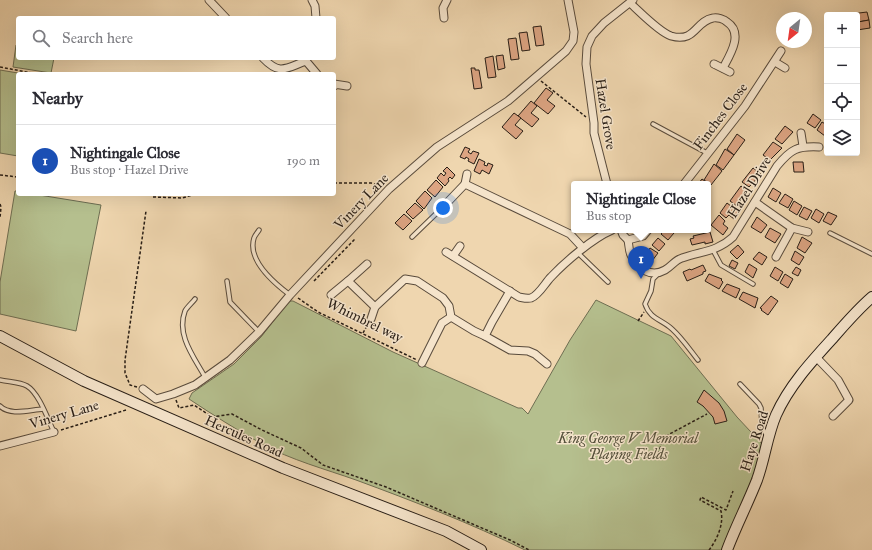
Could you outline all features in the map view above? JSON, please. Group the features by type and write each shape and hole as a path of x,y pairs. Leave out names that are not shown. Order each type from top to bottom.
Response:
{"street":[{"path":"209,0 224,16"},
{"path":"312,0 315,6 316,16"},
{"path":"444,18 443,8 447,0"},
{"name":"Vinery Lane","path":"143,389 156,399 173,394 195,385 230,360 259,332 291,295 389,189 437,147 508,101 566,51 574,41 574,32 568,0"},
{"path":"632,2 662,31 670,36 685,37 692,34 706,20 714,17 729,22 735,33 735,42 723,68"},
{"name":"Hazel Grove","path":"606,181 594,133 586,64 587,47 592,36 604,23 632,2"},
{"name":"Finches Close","path":"686,181 745,106 781,51"},
{"path":"265,60 272,67 278,70 306,60 315,72"},
{"path":"775,62 785,68"},
{"path":"714,64 730,72"},
{"path":"336,84 347,86"},
{"path":"801,133 803,146 819,147"},
{"name":"Hazel Drive","path":"658,273 666,269 673,262 682,258 713,250 725,245 733,237 781,161 786,156 803,146"},
{"path":"443,207 465,184 467,174"},
{"path":"465,184 570,234 580,251"},
{"path":"755,202 792,228 808,232"},
{"path":"776,257 792,228"},
{"path":"446,252 510,291 526,299 533,298 552,276 580,251 604,233"},
{"path":"622,233 628,240 630,254 635,264 644,271 652,274 658,273"},
{"path":"628,240 642,236 645,233"},
{"path":"453,256 460,246"},
{"name":"Whimbrel way","path":"331,295 368,264"},
{"path":"371,319 375,307 405,279 417,281 443,298 449,306 452,317 474,331 510,350 528,351 535,354 547,364"},
{"path":"348,281 375,307"},
{"path":"485,336 510,291"},
{"name":"Haye Road","path":"727,550 757,480 768,438 777,415 788,394 797,379 816,357 857,311 872,297"},
{"path":"422,363 442,323 452,317"},
{"name":"Hercules Road","path":"0,336 84,381 283,468 446,531 481,550"},
{"path":"816,357 838,380 849,400 833,416"},
{"name":"Vinery Lane","path":"0,446 54,432"}],"lane":[{"path":"653,124 708,154"},
{"path":"412,237 443,207"},
{"path":"259,230 254,237 253,251 264,272 278,286 291,295"},
{"path":"830,234 872,254"},
{"path":"713,250 721,265 753,284"},
{"path":"580,251 608,282"},
{"path":"658,273 653,279 652,291 645,304 646,307 650,315 672,329 698,360"},
{"path":"228,281 230,302 259,332"},
{"path":"195,299 185,310 182,326 185,342 206,378"},
{"path":"0,380 26,386 31,389 54,432"},
{"path":"740,384 759,404 761,408 762,427 768,438"},
{"path":"0,406 4,410 10,412 43,409"}],"path":[{"path":"0,67 26,72"},
{"path":"536,77 594,123"},
{"path":"0,175 16,177"},
{"path":"336,183 371,184 389,189"},
{"path":"153,197 182,198 189,196"},
{"path":"0,204 0,218"},
{"path":"143,389 130,385 125,373 125,360 146,211"},
{"path":"313,282 354,240 347,234"},
{"name":"Whimbrel way","path":"291,295 318,312 422,363"},
{"path":"638,321 646,307"},
{"path":"363,333 371,319"},
{"path":"173,394 179,408 194,405 212,417 232,414 301,448 323,465 386,487 510,540 529,550"},
{"name":"Vinery Lane","path":"54,432 131,408"},
{"path":"658,454 664,437 707,414"},
{"path":"709,550 714,544 723,520 721,512 700,500 701,497 726,510 733,491"}],"green space":[{"path":"16,45 16,60 54,60 51,72 13,67"},
{"path":"0,70 16,73 16,156 0,153"},
{"path":"15,191 16,196 45,196 101,205 76,331 0,314 0,282"},
{"name":"King George V Memorial Playing Fields","path":"596,300 671,336 737,417 764,446 758,467 722,550 525,550 420,504 356,480 296,460 273,450 234,428 189,399 192,393 234,364 261,337 289,301 293,301 393,352 518,408 522,408 528,414 570,340"}],"building":[{"path":"867,12 869,20 860,22 860,13"},
{"path":"869,20 870,28 860,30 860,22"},
{"path":"541,26 544,45 536,46 533,27"},
{"path":"527,32 530,50 522,51 519,33"},
{"path":"516,38 519,59 511,60 508,39"},
{"path":"503,55 505,68 498,70 496,56"},
{"path":"493,56 496,77 488,78 485,58"},
{"path":"471,68 479,70 482,88 474,89"},
{"path":"546,88 553,93 547,100 555,106 548,114 534,103"},
{"path":"531,101 537,106 531,113 539,119 532,127 518,116"},
{"path":"514,113 521,118 515,125 523,131 516,139 502,127"},
{"path":"813,114 821,120 815,128 807,123"},
{"path":"822,122 824,123 824,135 817,130"},
{"path":"785,126 793,132 782,144 775,139"},
{"path":"737,134 745,140 734,155 727,149"},
{"path":"773,142 782,148 770,160 763,155"},
{"path":"465,147 470,149 468,152 471,154 473,151 479,153 474,164 468,161 469,159 466,157 465,159 460,157"},
{"path":"725,149 734,155 723,170 716,165"},
{"path":"479,159 485,162 484,165 487,166 488,163 493,165 489,174 482,170 480,174 474,171"},
{"path":"793,162 803,162 804,172 794,172"},
{"path":"714,164 722,171 711,185 711,181 704,180"},
{"path":"447,167 455,175 452,179 450,177 448,179 449,181 445,186 437,178 441,173 444,176 446,173 443,171"},
{"path":"753,168 761,174 749,187 742,182"},
{"path":"436,180 443,187 435,197 427,190"},
{"path":"741,186 749,192 737,206 730,201"},
{"path":"773,188 781,193 776,202 768,197"},
{"path":"425,191 432,198 424,209 416,201"},
{"path":"785,194 793,199 788,208 779,203"},
{"path":"794,201 802,206 797,215 789,210"},
{"path":"415,203 423,210 413,219 406,212"},
{"path":"727,203 740,213 734,219 729,215 726,218 720,213"},
{"path":"804,207 812,211 807,220 799,216"},
{"path":"816,209 824,214 819,223 811,218"},
{"path":"828,212 837,216 831,225 823,221"},
{"path":"404,214 412,221 403,230 395,223"},
{"path":"719,215 725,221 723,224 728,228 723,235 711,225"},
{"path":"757,217 767,225 761,233 751,227"},
{"path":"770,228 781,234 775,243 765,237"},
{"path":"662,233 674,233 668,240 661,234"},
{"path":"710,233 713,242 692,245 690,239 694,238 693,236"},
{"path":"802,237 812,243 805,253 797,248"},
{"path":"658,238 665,244 659,251 652,245"},
{"path":"738,245 744,252 737,259 730,252"},
{"path":"650,248 658,253 652,261 645,256"},
{"path":"795,251 804,257 799,265 791,260"},
{"path":"759,252 767,257 762,265 753,259"},
{"path":"732,260 738,263 735,269 729,266"},
{"path":"749,264 757,269 753,278 745,272"},
{"path":"703,265 706,271 703,272 703,274 687,281 683,272"},
{"path":"775,267 783,272 778,281 770,276"},
{"path":"796,267 801,270 798,276 792,273"},
{"path":"709,274 722,279 721,280 723,282 719,289 705,281"},
{"path":"785,274 793,279 788,288 780,283"},
{"path":"727,284 740,289 736,298 722,291"},
{"path":"743,292 758,298 755,308 739,299"},
{"path":"771,296 778,301 768,315 760,308"},
{"path":"704,390 719,403 724,411 727,421 715,424 713,417 697,402"}],"place":[{"name":"Nightingale Close","path":"641,279"}]}
